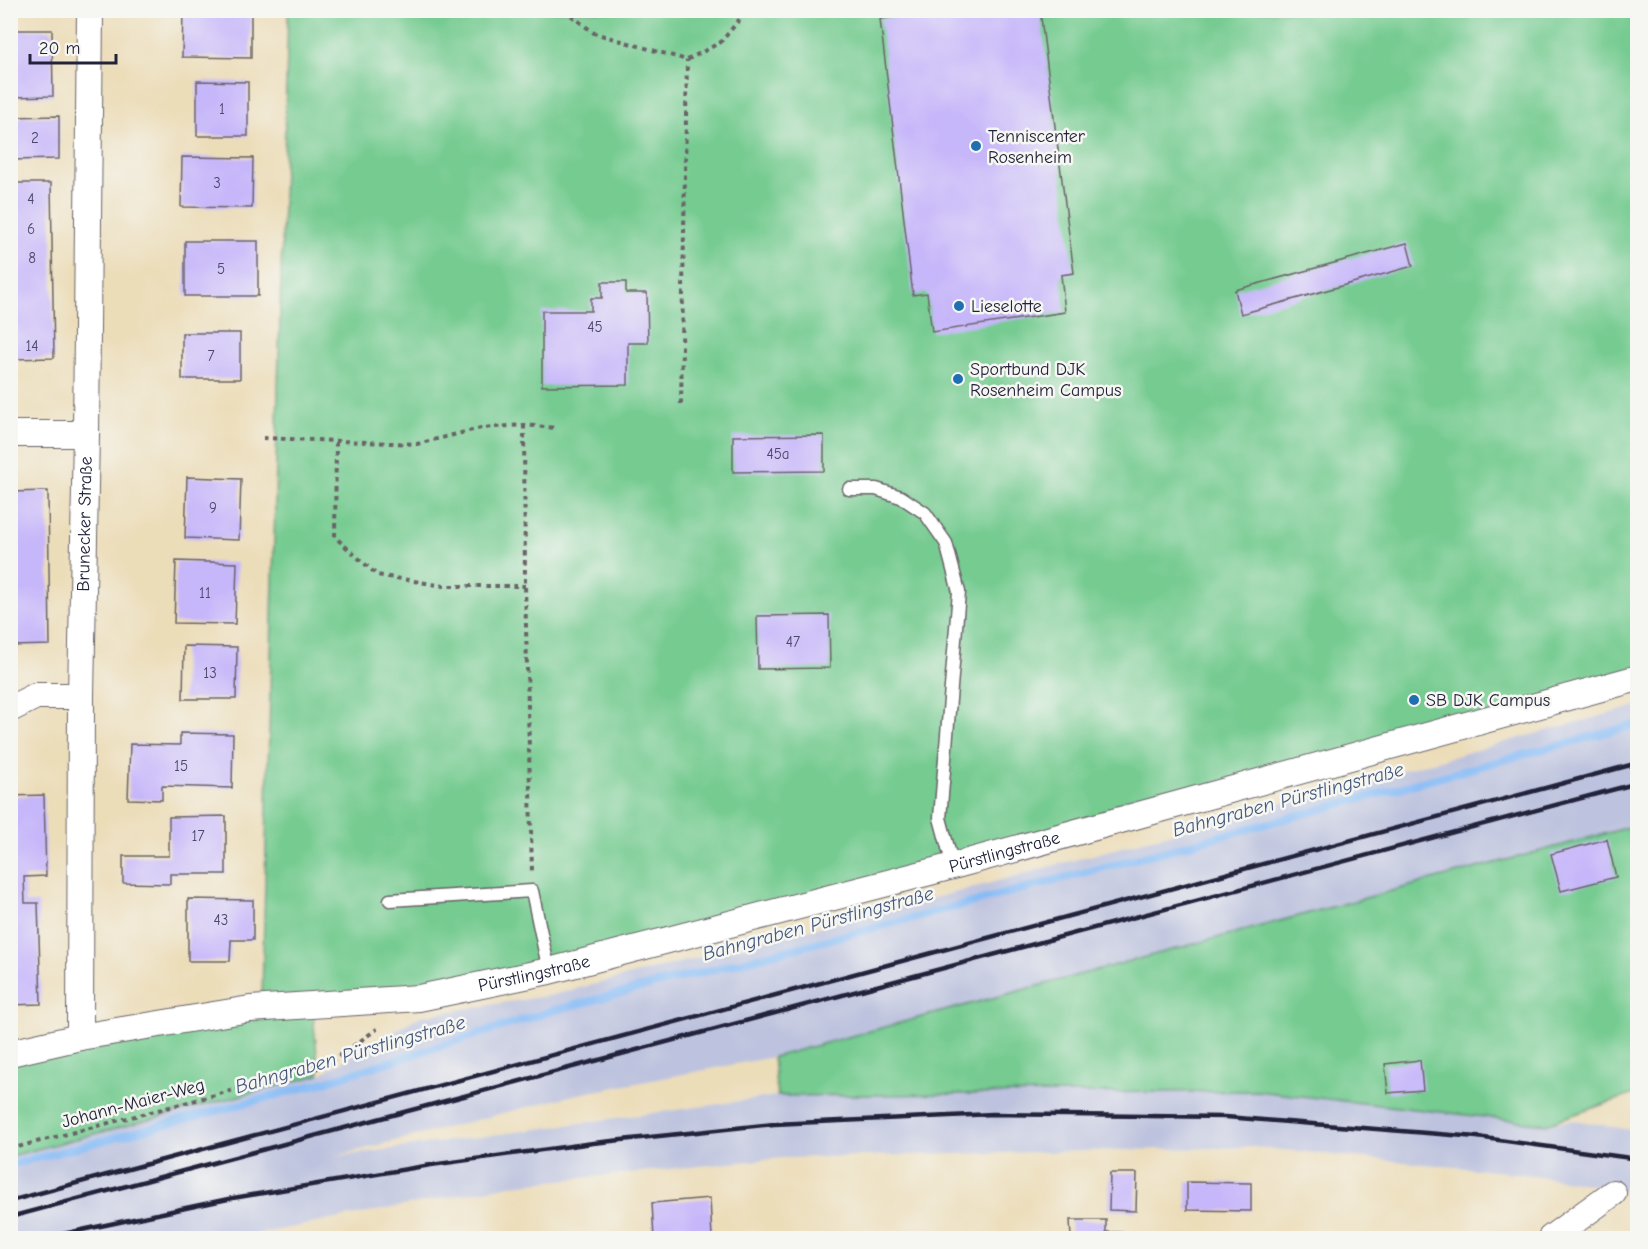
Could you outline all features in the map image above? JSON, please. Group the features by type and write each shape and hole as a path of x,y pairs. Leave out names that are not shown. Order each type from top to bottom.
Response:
{"street":[{"name":"Brunecker Straße","path":"80,1037 81,696 90,10"},
{"path":"10,434 86,434"},
{"name":"Pürstlingstraße","path":"10,1053 80,1037 250,1009 420,998 549,971 953,866 1638,678"},
{"path":"10,709 36,696 81,696"},
{"path":"1551,1239 1614,1193"}],"lane":[{"path":"849,489 876,489 901,497 925,513 946,543 959,592 940,818 953,866"},
{"path":"390,900 532,891 549,971"}],"path":[{"path":"564,10 594,33 687,60 721,42 747,10"},
{"path":"681,404 687,60"},
{"path":"524,425 532,891"},
{"path":"263,438 417,444 481,428 524,425 556,428"},
{"path":"336,442 335,537 376,575 444,586 525,586"},
{"name":"Johann-Maier-Weg","path":"10,1149 325,1066 382,1025"}],"shaded area":[{"path":"1637,706 1637,825 773,1057 574,1095 333,1157 777,1096 1257,1091 1546,1124 1575,1120 1637,1131 1637,1192 1525,1174 1252,1147 782,1158 511,1185 238,1238 11,1238 11,1156 319,1075 420,1016 552,995 961,891"}],"green space":[{"name":"Sportbund DJK Rosenheim Campus","path":"288,11 1637,11 1637,678 419,998 262,996"},
{"path":"1637,825 1637,1093 1546,1124 1257,1091 777,1096 773,1057"},
{"path":"313,1014 319,1075 11,1156 11,1064 161,1033"}],"building":[{"path":"183,10 251,10 251,58 182,57"},
{"name":"Tenniscenter Rosenheim","path":"945,10 1040,10 1074,273 1061,275 1065,312 932,332 927,293 913,295 880,19"},
{"path":"10,30 52,30 53,96 10,97"},
{"path":"197,81 248,82 248,136 197,136"},
{"path":"59,116 59,159 10,160 10,117"},
{"path":"182,157 253,158 252,208 181,207"},
{"path":"10,183 51,183 54,358 10,359"},
{"path":"185,241 258,241 258,296 185,296"},
{"path":"1407,243 1413,266 1241,314 1235,290"},
{"path":"602,282 626,282 626,293 647,293 648,343 628,343 628,385 542,386 542,311 591,311 591,298 602,298"},
{"path":"182,333 240,333 240,379 182,379"},
{"path":"824,435 824,471 733,472 733,436"},
{"path":"187,477 241,479 239,540 185,538"},
{"path":"48,491 50,645 10,646 10,492"},
{"path":"176,561 237,563 235,624 174,623"},
{"path":"829,615 830,668 758,669 757,616"},
{"path":"184,646 237,647 236,699 183,699"},
{"path":"180,733 233,734 232,788 162,786 162,800 128,799 130,744 180,745"},
{"path":"44,795 46,876 24,877 25,903 38,903 41,1004 10,1005 10,796"},
{"path":"226,816 226,874 170,874 170,884 123,883 123,856 169,856 169,817"},
{"path":"1607,839 1616,877 1561,891 1551,854"},
{"path":"188,899 253,900 253,940 231,940 230,961 188,961"},
{"path":"1420,1060 1423,1090 1388,1093 1385,1064"},
{"path":"1110,1173 1137,1173 1136,1211 1109,1210"},
{"path":"1187,1182 1251,1183 1251,1211 1187,1210"},
{"path":"710,1198 712,1238 654,1238 652,1203"},
{"path":"1070,1220 1106,1220 1106,1232 1122,1232 1122,1238 1071,1238"}],"waterway":[{"name":"Bahngraben Pürstlingstraße","path":"10,1165 318,1084 555,1010 963,905 1638,724"}],"railway":[{"path":"10,1201 1638,763"},
{"path":"10,1217 1638,783"},
{"path":"44,1238 233,1198 431,1165 593,1143 774,1124 993,1114 1226,1117 1477,1137 1638,1159"}],"place":[{"name":"Tenniscenter Rosenheim","path":"976,146"},
{"name":"Lieselotte","path":"959,306"},
{"name":"Sportbund DJK Rosenheim Campus","path":"958,379"},
{"name":"SB DJK Campus","path":"1414,700"}]}
